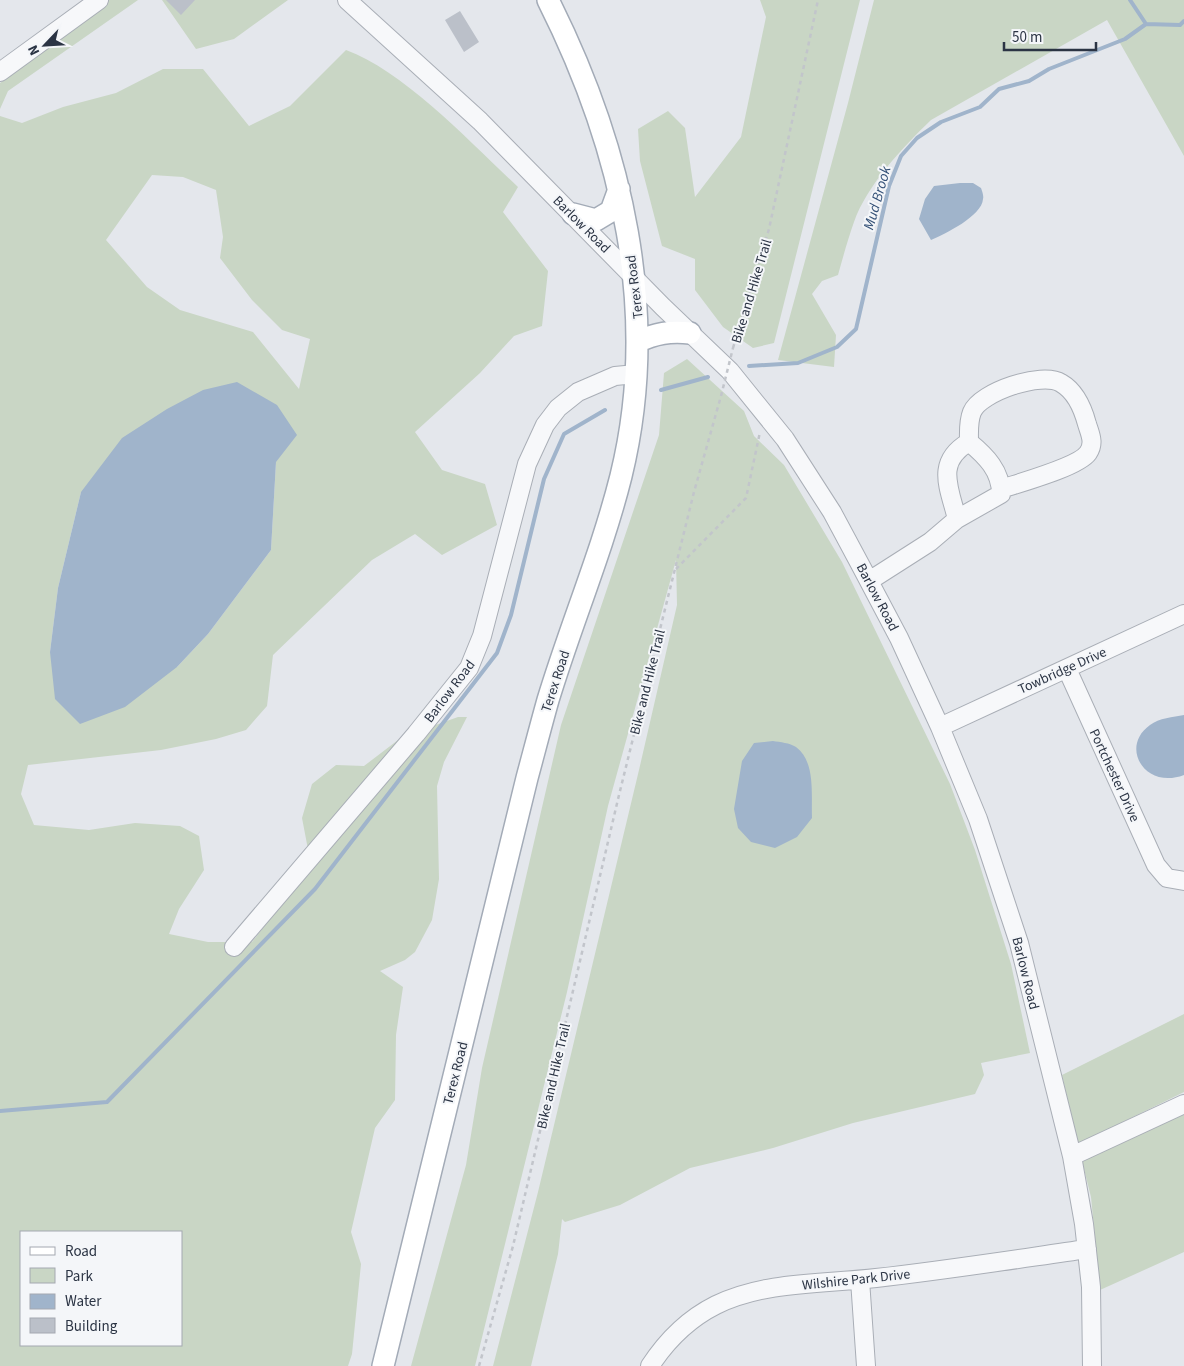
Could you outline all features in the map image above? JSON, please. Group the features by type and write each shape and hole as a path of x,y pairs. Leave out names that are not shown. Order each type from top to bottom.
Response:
{"main road":[{"name":"Terex Road","path":"383,1366 548,700 608,527 628,438 636,374 637,342 634,276 619,189 601,122 582,72 548,0"},
{"path":"573,214 596,220 611,211 619,189"},
{"path":"637,342 653,334 672,331 690,333"}],"street":[{"path":"0,72 99,0"},
{"name":"Barlow Road","path":"347,0 466,107 730,371 785,440 832,512 906,652 940,727 978,818 1005,896 1072,1156 1088,1249 1091,1287 1092,1366"},
{"name":"Barlow Road","path":"234,947 370,788 469,668 475,656 527,464 545,425 558,408 578,392 616,376 636,374"},
{"path":"969,442 969,424 972,410 988,398 1018,383 1042,379 1060,382 1072,393 1084,413 1092,441 1088,453 1075,463 1001,490"},
{"path":"869,581 930,542 957,518 1001,494 1001,481 986,456 969,442"},
{"path":"957,518 946,466 957,450 969,442"},
{"name":"Towbridge Drive","path":"940,727 1067,670 1184,614"},
{"name":"Portchester Drive","path":"1067,670 1156,866 1176,880"},
{"path":"1072,1156 1184,1104"},
{"name":"Wilshire Park Drive","path":"650,1366 666,1343 679,1330 716,1305 758,1291 860,1280 1088,1249"},
{"path":"860,1280 866,1366"}],"path":[{"name":"Bike and Hike Trail","path":"479,1366 513,1246 591,913 694,492 733,348 769,229 818,0"},
{"path":"675,570 746,498 765,413"}],"green space":[{"path":"106,0 138,0 8,91 0,109 0,83"},
{"path":"162,0 288,0 234,39 196,49"},
{"path":"760,0 860,0 774,343 753,348 723,327 695,290 695,259 662,246 640,161 638,129 668,111 685,128 695,197 741,137 766,17"},
{"path":"874,0 1184,0 1184,156 1107,20 931,120 909,142 887,167 860,208 838,275 822,281 812,294 836,335 834,367 778,360 848,103"},
{"path":"346,50 368,60 414,91 459,130 518,187 503,212 548,271 542,326 514,336 480,373 415,432 442,470 485,484 497,525 442,555 415,534 372,560 273,655 267,706 246,730 216,739 161,750 28,765 21,794 34,825 89,830 135,823 180,826 199,836 204,870 179,909 169,934 208,942 252,942 311,865 302,818 312,784 336,765 364,766 402,737 458,717 467,717 444,762 437,786 439,879 432,920 415,952 405,960 380,971 403,987 396,1035 395,1100 375,1128 351,1232 361,1264 352,1354 348,1366 0,1366 0,116 22,123 63,107 116,93 163,69 203,69 249,126 290,106","holes":["152,175 183,177 216,190 223,237 220,258 252,300 282,330 310,339 299,389 253,332 180,310 147,287 106,240","276,462 271,550 208,634 177,667 50,652 58,588 81,492"]},
{"path":"687,359 744,411 754,436 784,465 842,562 950,784 975,850 1011,964 1030,1053 981,1063 984,1075 975,1094 853,1123 773,1148 690,1168 620,1205 565,1222 562,1219 558,1254 531,1366 493,1366 538,1192 677,605 676,560 608,806 567,992 475,1366 411,1366 466,1165 482,1068 561,725 659,435 664,373"},
{"path":"1184,1014 1184,1092 1078,1144 1062,1075"},
{"path":"1184,1112 1184,1252 1100,1290 1091,1197 1082,1161"}],"water":[{"path":"973,183 981,188 983,196 981,205 962,224 931,240 919,219 925,199 934,186"},
{"path":"237,382 277,405 297,435 276,462 271,550 208,634 177,667 125,707 80,724 55,699 50,652 58,588 81,492 122,438 167,409 203,390"},
{"path":"1184,715 1184,775 1170,778 1158,777 1148,772 1141,764 1137,754 1137,744 1141,734 1150,725 1158,721"},
{"path":"773,741 794,746 802,753 810,770 812,789 812,818 797,837 775,848 751,842 738,828 734,809 742,761 754,743"}],"building":[{"path":"166,0 195,0 181,15"},
{"path":"460,11 479,42 464,52 445,20"}],"waterway":[{"path":"1130,0 1146,24"},
{"name":"Mud Brook","path":"749,366 798,363 837,347 856,329 889,186 901,156 917,138 941,122 980,107 999,89 1029,81 1049,69 1125,39 1146,24 1180,25 1184,21"},
{"name":"Mud Brook","path":"661,390 708,377"},
{"path":"0,1111 107,1102 315,889 497,653 511,615 544,479 564,434 605,410"}]}
